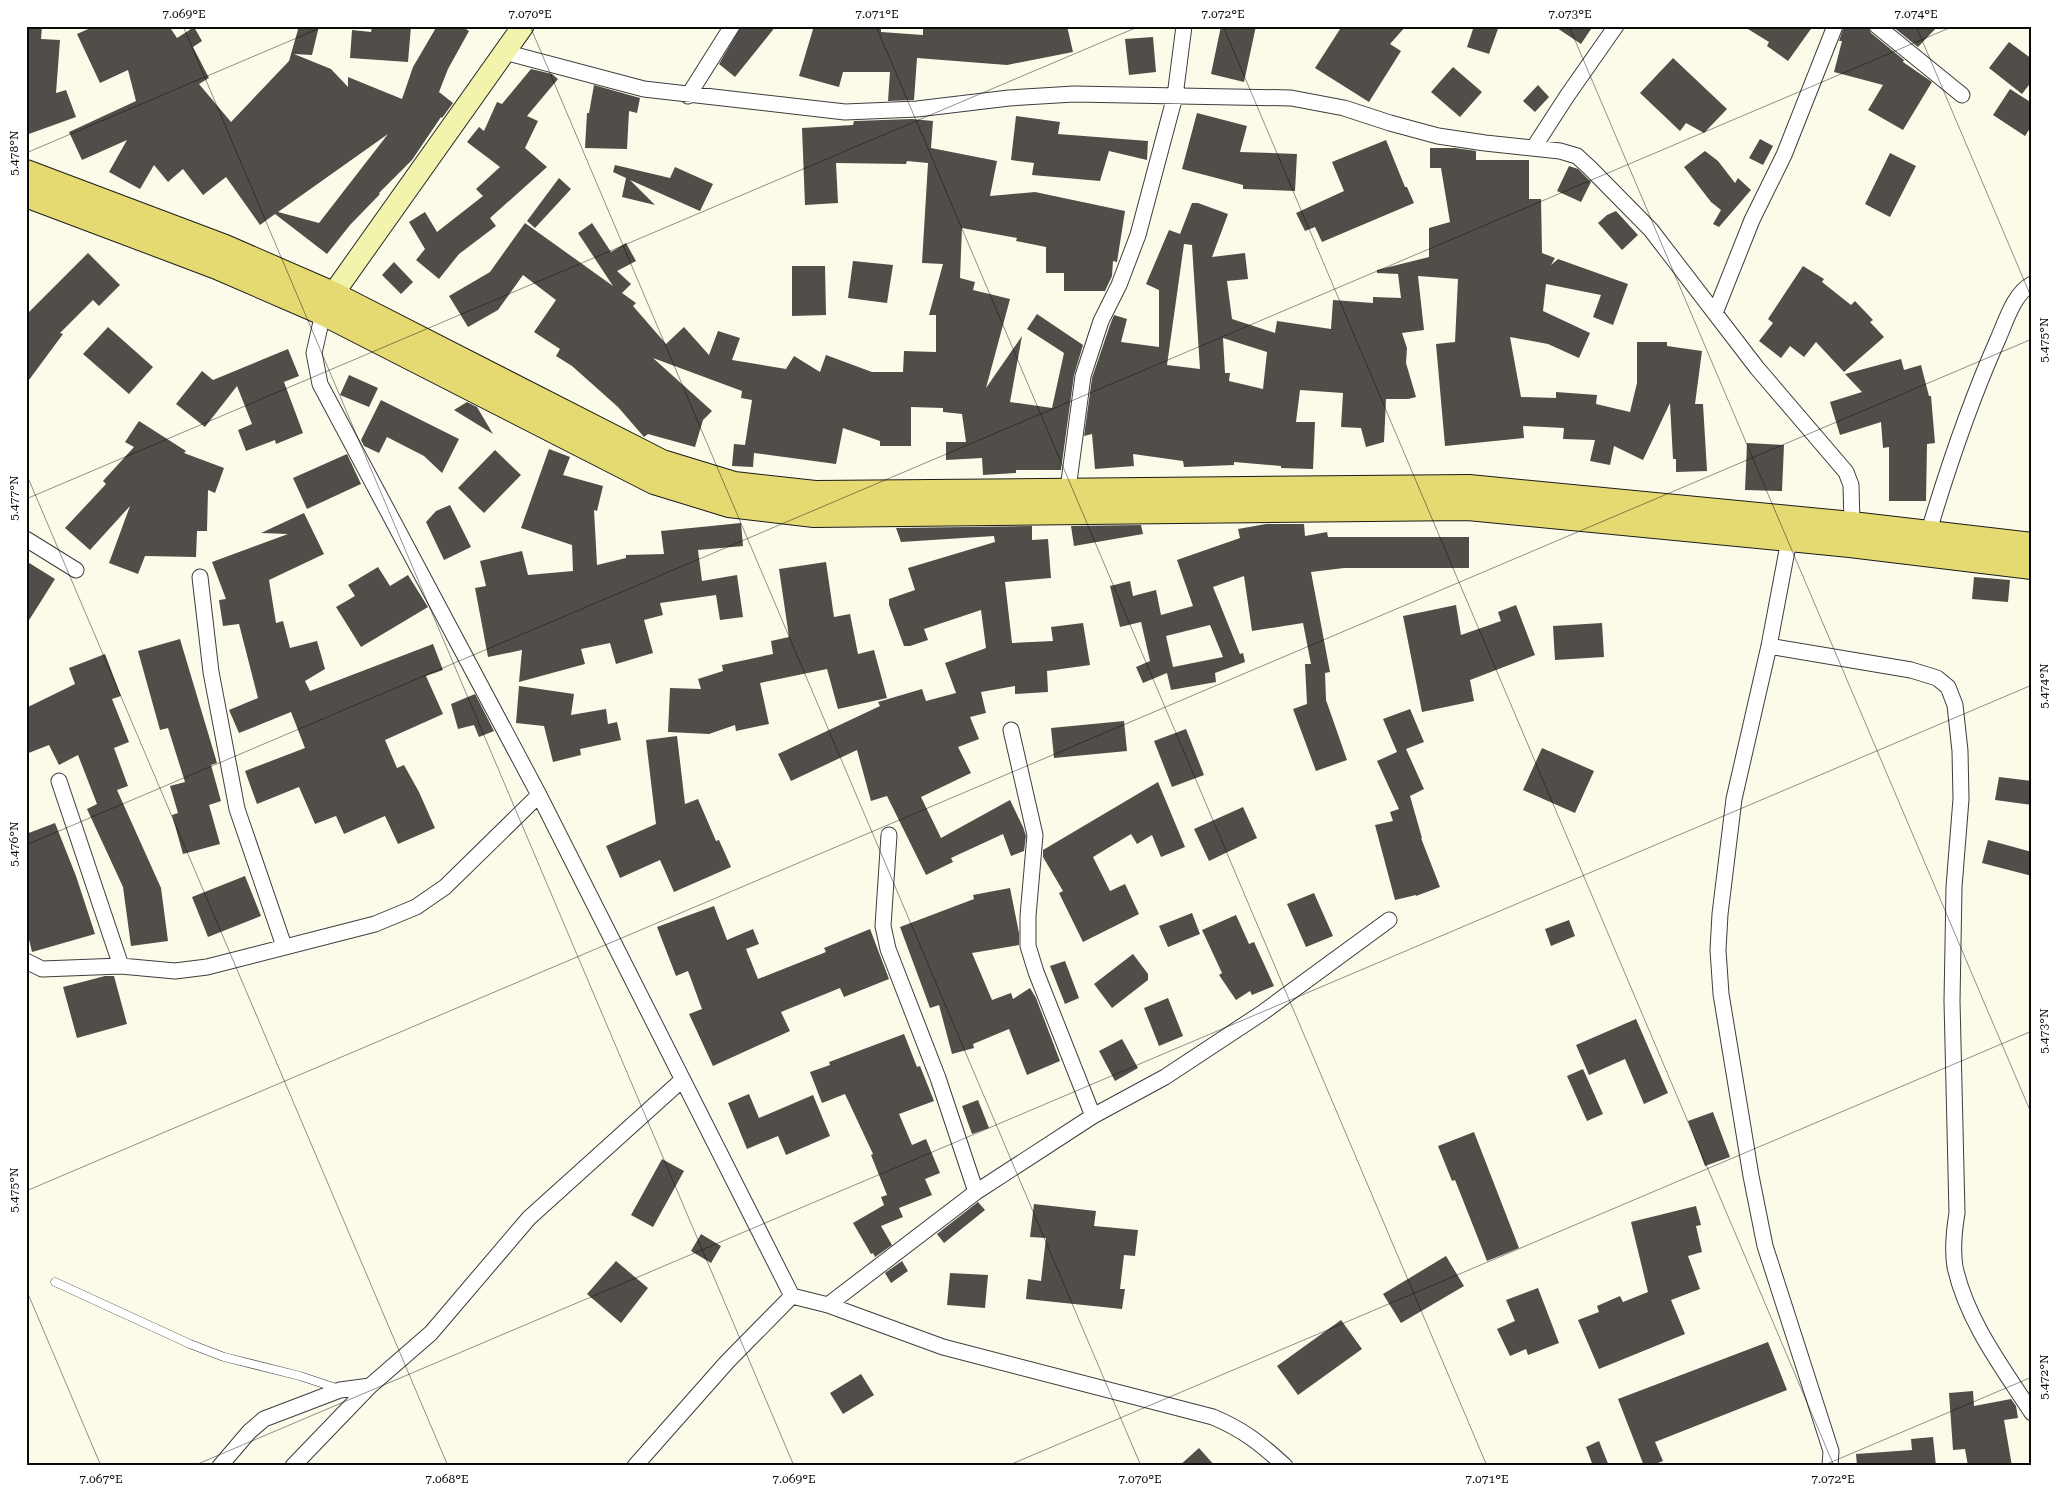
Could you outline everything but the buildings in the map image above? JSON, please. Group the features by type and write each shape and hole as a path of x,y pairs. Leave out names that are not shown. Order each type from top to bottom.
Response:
{"main road":[{"path":"26,172 225,247 654,482 729,506 814,515 1468,508 1850,545 2032,567"},
{"path":"26,195 216,267 328,304 662,462 734,484 815,493 1469,486 1852,524 2032,545"}],"street":[{"path":"523,26 328,304 314,353 320,384 336,418 539,795 792,1296 828,1305 943,1347 1213,1417 1237,1427 1261,1444 1285,1466"},
{"path":"688,96 732,26"},
{"path":"1068,489 1083,376 1101,321 1119,285 1138,235 1175,96 1184,26"},
{"path":"1534,146 1616,26"},
{"path":"1715,313 1752,220 1784,154 1835,26"},
{"path":"1877,26 1962,95"},
{"path":"504,52 644,89 688,96 845,112 917,110 1009,98 1074,94 1291,98 1344,108 1438,136 1485,143 1534,146 1560,150 1577,156 1651,230 1757,368 1846,472 1851,485 1852,524"},
{"path":"1928,534 1946,474 1978,385 2017,300 2027,286 2032,284"},
{"path":"26,540 76,570"},
{"path":"1789,540 1769,646 1734,799 1720,914 1718,950 1721,994 1750,1176 1764,1246 1831,1451 1830,1466"},
{"path":"200,577 211,672 237,809 284,946"},
{"path":"1769,646 1911,670 1937,678 1948,687 1955,705 1960,751 1961,799 1954,887 1952,992 1958,1213 1953,1235 1955,1266 1969,1308 1987,1343 2032,1413"},
{"path":"1011,730 1035,835 1028,916 1028,946 1036,972 1093,1116"},
{"path":"59,781 121,966"},
{"path":"26,962 42,969 121,966 175,971 207,967 375,924 416,907 445,887 539,795"},
{"path":"889,835 883,926 888,949 938,1078 976,1192"},
{"path":"828,1305 976,1192 1093,1116 1165,1077 1262,1013 1389,920"},
{"path":"294,1466 370,1386 431,1333 529,1218 682,1080"},
{"path":"643,1463 727,1362 792,1296"},
{"path":"220,1466 249,1432 264,1419 340,1390 370,1386"}],"lane":[{"path":"55,1282 190,1344 224,1357 300,1376 340,1390"}]}
